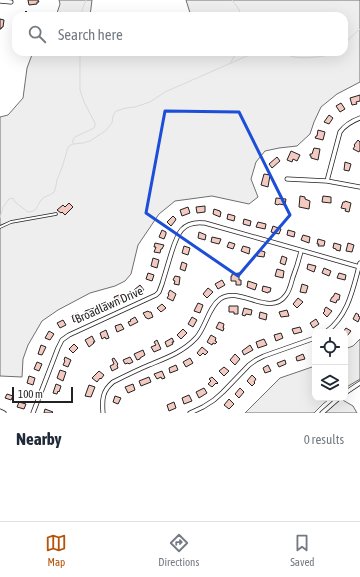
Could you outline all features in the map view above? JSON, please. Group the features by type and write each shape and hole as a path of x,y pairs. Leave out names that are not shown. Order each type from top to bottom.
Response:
{"street":[{"path":"0,1 11,2"},
{"path":"327,181 340,132 350,122 360,118"},
{"path":"287,179 327,181 360,188"},
{"name":"Broadlawn Drive","path":"33,413 62,340 69,335 159,292 176,238 178,233 185,226 198,222 205,223 301,251 360,266"},
{"path":"103,413 103,398 107,386 175,354 187,346 200,333 214,306 221,298 226,296 238,296 268,303 282,299 288,292 301,251"},
{"path":"330,329 340,319 349,302 360,266"},
{"path":"190,413 214,400 256,360 312,339"},
{"path":"348,391 360,383"},
{"path":"322,413 336,401"},
{"path":"0,411 4,413"}],"lane":[{"path":"0,227 11,222 56,214"}],"highlighted area":[{"path":"165,111 239,112 290,215 238,276 146,213"}],"shaded area":[{"path":"59,0 92,0 90,12 57,12 60,4"},
{"path":"186,0 360,0 360,82 337,94 321,107 310,134 297,146 265,151 256,162 251,179 258,197 249,204 212,196 175,201 159,214 138,245 131,274 125,281 115,286 90,293 58,310 42,321 28,345 23,359 22,377 0,376 0,117 8,115 23,98 27,68 32,56 348,56 348,12 190,12"},
{"path":"360,339 360,379 348,386 348,348 353,346"},
{"path":"312,367 312,401 327,401 314,413 245,413 280,378"},
{"path":"339,401 344,401 353,406 357,413 324,413"}],"building":[{"path":"28,0 38,0 39,2 37,2 37,4 29,5"},
{"path":"0,19 4,20 3,27 1,29 0,29"},
{"path":"360,95 360,101 356,102 357,104 352,105 350,98"},
{"path":"341,103 345,109 340,112 336,106"},
{"path":"329,115 333,118 329,124 324,122"},
{"path":"318,130 325,132 323,140 315,138"},
{"path":"358,140 360,142 359,152 353,149"},
{"path":"314,148 320,149 318,160 311,158 310,156"},
{"path":"291,151 300,155 297,161 293,159 292,162 287,160"},
{"path":"277,157 280,161 272,168 269,164"},
{"path":"345,162 351,164 349,171 344,170"},
{"path":"264,174 270,175 268,187 261,185"},
{"path":"300,196 305,197 305,199 310,201 309,209 299,207"},
{"path":"323,196 331,197 331,203 322,202"},
{"path":"276,198 286,199 285,205 275,204"},
{"path":"345,201 351,203 349,212 345,211 346,209 341,208 343,202"},
{"path":"69,203 73,207 65,215 57,210 63,205 65,207"},
{"path":"205,206 205,212 197,213 196,207"},
{"path":"188,207 190,213 182,216 180,210"},
{"path":"214,209 221,212 220,217 213,214"},
{"path":"228,214 235,216 234,221 227,219"},
{"path":"173,216 176,219 171,226 167,222"},
{"path":"244,219 251,221 250,226 243,224"},
{"path":"258,222 266,224 265,229 256,227"},
{"path":"273,226 281,229 279,234 271,232"},
{"path":"162,230 166,232 164,239 159,237"},
{"path":"288,230 295,232 294,237 287,235"},
{"path":"199,232 206,235 205,240 198,238"},
{"path":"303,235 310,237 309,243 301,240"},
{"path":"212,237 221,239 219,244 211,242"},
{"path":"318,239 325,241 324,246 318,246"},
{"path":"229,242 235,244 233,249 227,247"},
{"path":"155,243 164,245 160,253 154,252 156,247 154,247"},
{"path":"334,243 341,245 340,251 333,248"},
{"path":"348,243 354,245 352,252 346,251"},
{"path":"184,246 190,248 188,255 182,253"},
{"path":"243,246 250,248 249,254 241,251"},
{"path":"259,250 265,252 264,257 257,256"},
{"path":"282,256 287,258 285,265 280,263"},
{"path":"153,258 159,260 157,268 151,266"},
{"path":"182,262 187,264 185,271 180,269"},
{"path":"308,264 316,266 314,272 307,269"},
{"path":"324,268 331,271 329,276 322,273"},
{"path":"277,269 284,271 283,278 275,276"},
{"path":"148,273 154,275 152,281 146,279"},
{"path":"239,273 241,285 236,285 236,281 231,281 231,276 232,274"},
{"path":"339,273 346,275 345,280 337,278"},
{"path":"175,276 180,277 179,285 174,284 175,281 173,280"},
{"path":"222,280 225,285 218,289 215,284"},
{"path":"248,281 257,284 255,290 247,287"},
{"path":"302,284 308,286 306,293 300,292"},
{"path":"140,285 144,290 137,294 134,290"},
{"path":"263,286 271,288 270,292 268,293 262,291"},
{"path":"208,288 213,292 207,298 203,294"},
{"path":"170,290 176,294 173,301 167,298"},
{"path":"335,293 340,295 339,300 337,300 336,303 330,301"},
{"path":"122,295 124,300 116,302 114,297"},
{"path":"298,298 303,302 297,308 293,304"},
{"path":"106,302 109,307 102,310 99,305"},
{"path":"198,303 203,305 200,313 194,311"},
{"path":"162,304 166,308 161,312 157,308"},
{"path":"229,306 238,306 238,314 229,312"},
{"path":"326,307 332,311 327,317 323,313"},
{"path":"94,308 96,313 87,316 85,311"},
{"path":"244,308 252,310 251,315 242,315"},
{"path":"287,310 289,316 281,317 279,312"},
{"path":"148,311 151,312 153,317 148,319 143,313"},
{"path":"260,312 267,314 266,320 259,318"},
{"path":"78,313 81,319 74,322 72,316"},
{"path":"356,313 360,317 358,322 353,319"},
{"path":"135,317 138,322 130,326 128,322"},
{"path":"192,317 197,320 193,327 188,324"},
{"path":"316,319 319,324 313,328 310,323"},
{"path":"63,320 66,325 60,328 57,323"},
{"path":"219,322 224,324 223,331 216,328"},
{"path":"121,324 124,329 117,332 115,326"},
{"path":"300,327 302,332 294,334 292,329"},
{"path":"183,329 187,333 181,339 177,335"},
{"path":"106,330 109,338 106,339 105,337 102,339 100,333"},
{"path":"49,331 54,334 50,340 45,338"},
{"path":"281,333 283,338 276,341 274,335"},
{"path":"211,335 216,338 215,341 217,342 215,344 213,343 212,345 207,342"},
{"path":"92,336 95,342 93,342 94,343 89,347 85,340"},
{"path":"172,338 174,342 172,342 173,344 167,347 165,342"},
{"path":"264,339 267,345 258,348 256,342"},
{"path":"157,340 161,349 154,352 151,347 156,345 154,342"},
{"path":"74,344 78,348 73,353 69,349"},
{"path":"41,345 46,347 42,355 38,354"},
{"path":"250,345 253,350 244,355 242,351"},
{"path":"202,347 208,352 205,355 203,353 200,356 197,353"},
{"path":"143,350 145,355 137,360 134,354"},
{"path":"235,354 240,359 235,365 230,360"},
{"path":"303,354 305,359 297,361 296,357"},
{"path":"65,357 71,360 68,367 63,365"},
{"path":"130,357 133,362 125,364 123,360"},
{"path":"114,358 118,364 118,368 112,371 110,366 114,364 112,359"},
{"path":"190,358 193,363 186,367 183,362"},
{"path":"285,360 286,364 279,367 277,363"},
{"path":"37,362 42,364 39,371 34,369"},
{"path":"176,365 178,370 170,373 169,368"},
{"path":"268,365 271,371 265,373 263,368"},
{"path":"224,367 229,371 224,376 219,371"},
{"path":"60,370 66,372 63,381 57,378"},
{"path":"99,371 104,375 97,382 92,378"},
{"path":"162,371 165,378 162,379 161,377 157,379 154,374"},
{"path":"252,375 256,379 252,386 247,381"},
{"path":"29,376 35,378 33,385 27,383"},
{"path":"149,377 151,382 141,386 139,381"},
{"path":"212,377 218,383 212,387 208,384 211,381 209,379"},
{"path":"56,384 61,386 57,394 53,393"},
{"path":"133,384 135,390 128,393 125,387"},
{"path":"89,385 95,387 91,397 85,396"},
{"path":"204,388 207,393 199,398 196,392"},
{"path":"240,388 244,392 239,398 235,394"},
{"path":"7,394 13,396 11,400 5,398"},
{"path":"189,395 192,401 184,404 182,398"},
{"path":"115,396 121,398 118,404 113,402"},
{"path":"229,399 234,404 229,409 224,405"},
{"path":"19,402 26,404 24,409 17,407"},
{"path":"174,402 176,408 169,411 167,405"},
{"path":"45,409 53,412 44,413"}],"waterway":[{"path":"82,12 86,0"},
{"path":"232,0 240,12"},
{"path":"348,40 360,29"},
{"path":"73,143 73,139 75,137 94,128 95,126 80,90 80,56"},
{"path":"231,62 235,56"},
{"path":"0,218 3,207 9,199 13,198 15,202 28,212 35,210 42,199 54,192 69,146 90,141 105,131 112,123 113,116 116,111 150,102 165,92 247,56"},
{"path":"290,56 304,58 322,56"}]}
